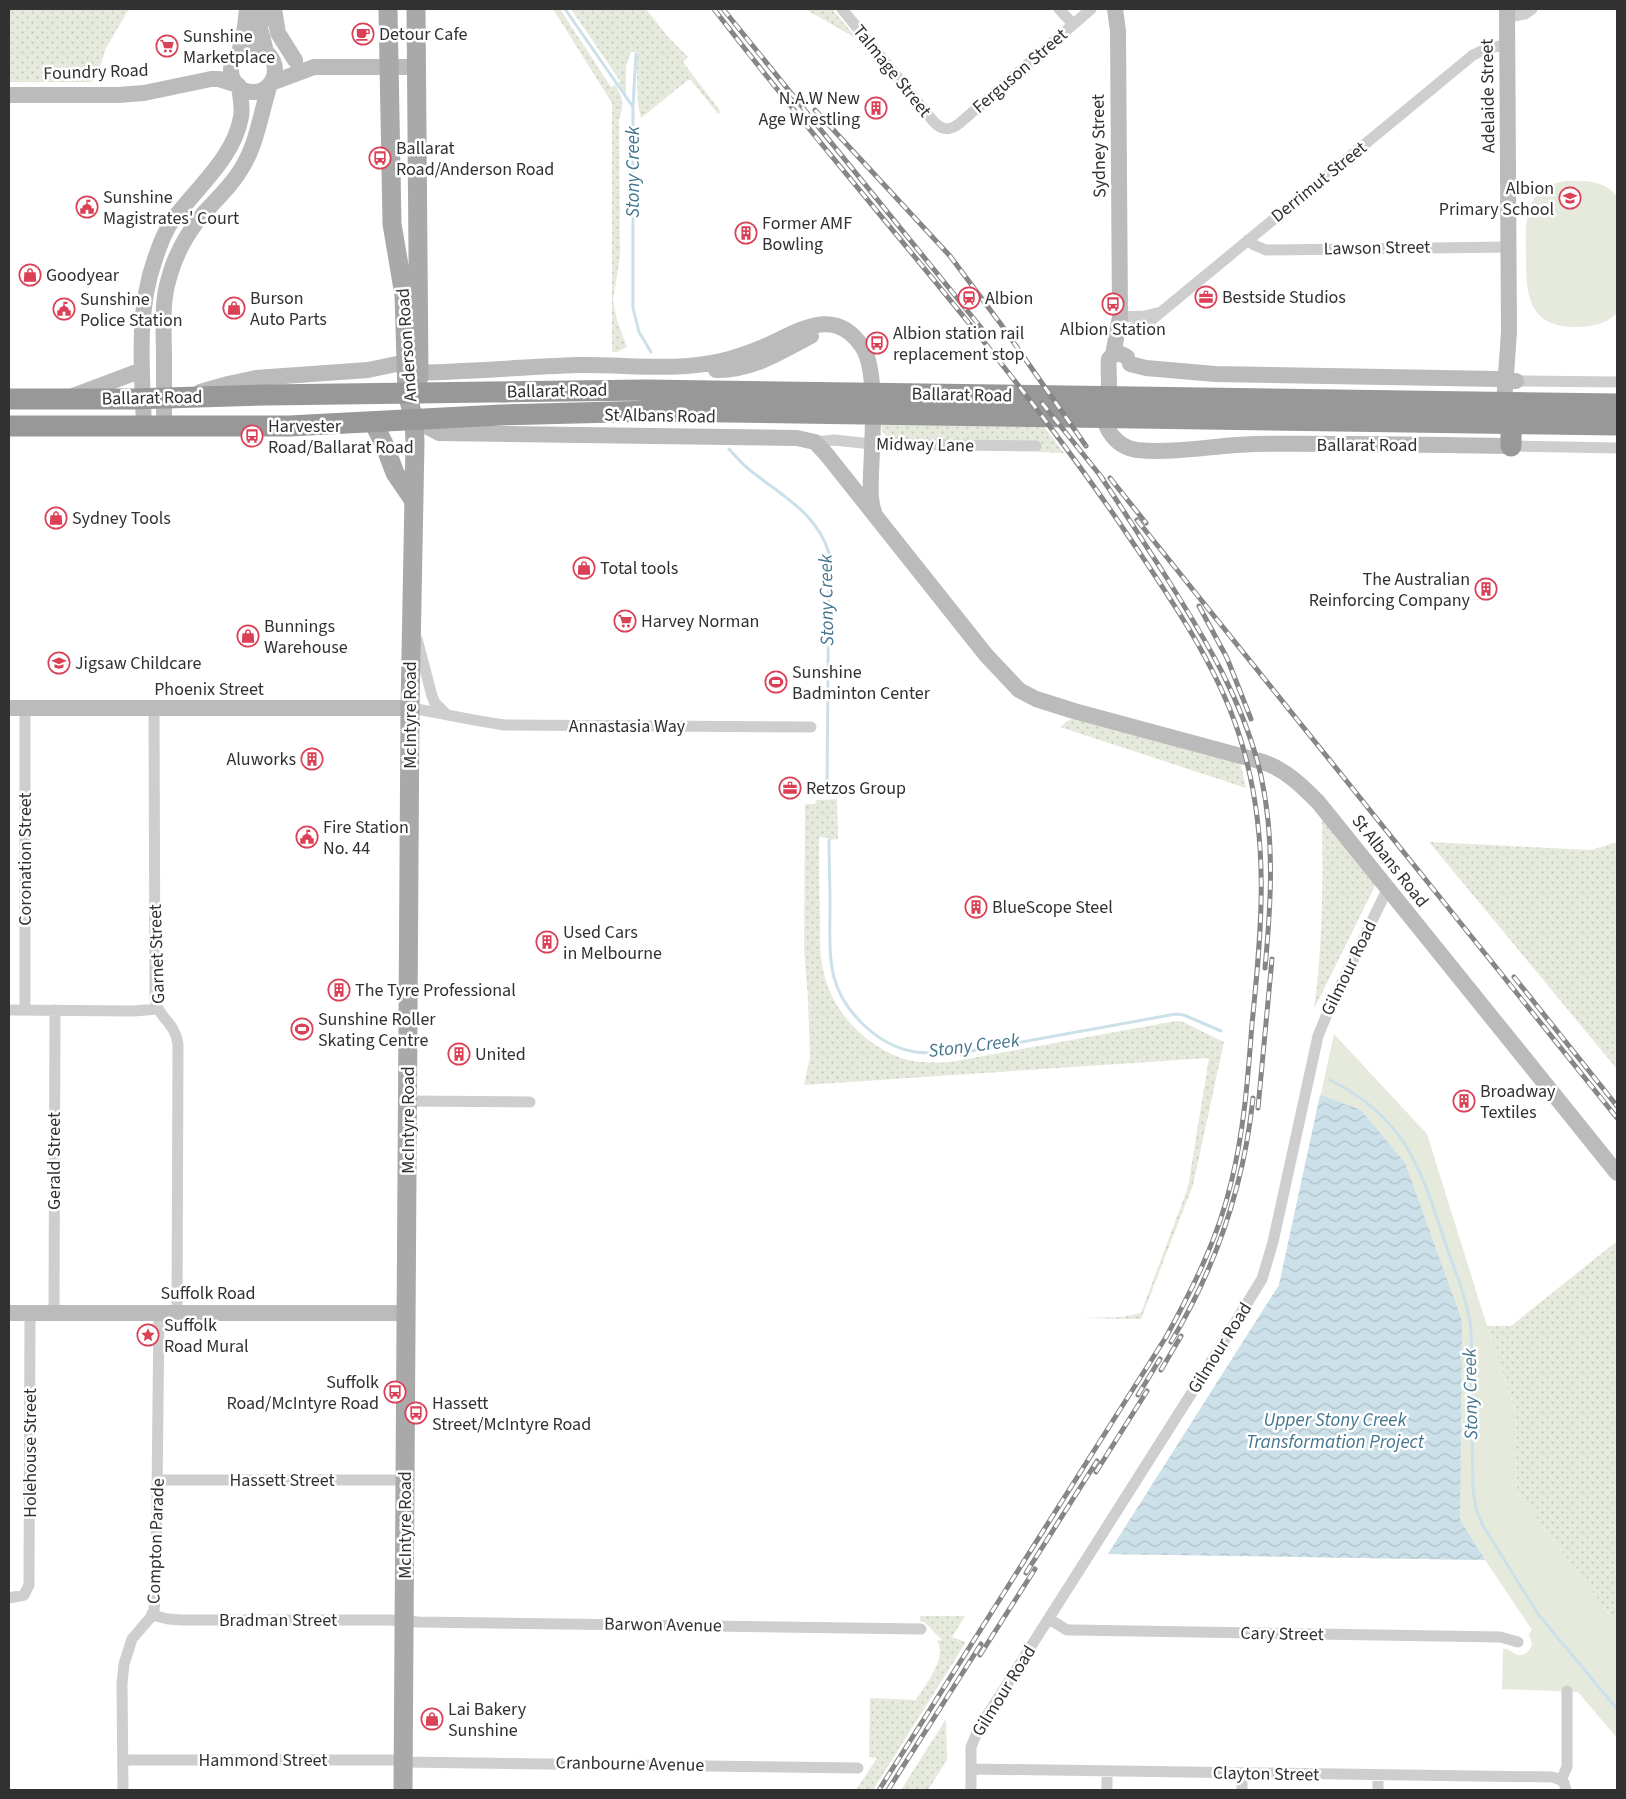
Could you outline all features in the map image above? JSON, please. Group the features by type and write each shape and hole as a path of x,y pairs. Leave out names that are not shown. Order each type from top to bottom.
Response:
{"highway":[{"name":"Ballarat Road","path":"9,399 163,399 266,394 413,376 535,391 646,390 854,393 891,404 1026,416 1134,408 1510,410 1617,404"},
{"name":"Ballarat Road","path":"9,426 289,426 510,415 645,411 853,414 891,404 1013,396 1134,408"},
{"name":"Ballarat Road","path":"1510,410 1617,425"},
{"path":"1510,410 1511,446"}],"main road":[{"name":"Anderson Road","path":"388,9 392,224 404,295 413,376"},
{"name":"Anderson Road","path":"414,420 416,9"},
{"name":"McIntyre Road","path":"403,1790 410,708 414,420"},
{"path":"373,422 395,473 414,501"}],"street":[{"path":"163,399 142,370 143,316 148,285 155,259 171,223 219,164 234,138 242,114 238,86 233,79 232,64 238,55 246,26 247,9"},
{"path":"154,426 163,399 165,299 173,265 192,229 228,187 244,164 255,139 270,84 274,77 275,67 272,58 266,52 260,28 262,9"},
{"path":"274,9 278,33 295,60"},
{"name":"Talmage Street","path":"842,9 933,122 946,130"},
{"path":"1059,9 1073,24"},
{"name":"Ferguson Street","path":"946,130 956,126 1091,9"},
{"name":"Sydney Street","path":"1115,9 1118,31 1120,260 1125,321 1120,361"},
{"name":"Sydney Street","path":"1118,31 1122,9"},
{"path":"1507,13 1525,14 1532,9"},
{"name":"Adelaide Street","path":"1507,13 1510,410"},
{"name":"Derrimut Street","path":"1125,321 1159,313 1480,51 1485,44 1494,39 1507,41"},
{"path":"238,55 246,49 254,48 314,67 417,67"},
{"name":"Foundry Road","path":"184,84 238,55"},
{"path":"238,86 253,92 260,91 270,84 314,67"},
{"name":"Foundry Road","path":"9,95 118,95 144,93 215,79 238,86"},
{"name":"Lawson Street","path":"1248,240 1266,250 1509,247"},
{"name":"St Albans Road","path":"163,399 256,378 368,370 413,376 535,367 608,365 691,366 738,361 805,328 818,324 834,325 854,335 868,358 871,374 872,444 870,494 874,514"},
{"path":"1120,361 1146,368 1215,374 1617,382"},
{"name":"Ballarat Road","path":"1120,361 1108,387 1104,406 1105,421 1110,434 1119,444 1137,450 1253,444 1617,448"},
{"path":"535,367 535,391"},
{"path":"64,399 142,370"},
{"name":"St Albans Road","path":"414,420 439,433 797,438 814,442 827,455 874,514 924,569 1003,667 1010,682 1024,693 1074,711 1235,753 1273,766 1290,776 1318,802 1617,1173"},
{"name":"Midway Lane","path":"814,442 834,440 872,444 1036,446"},
{"name":"St Albans Road","path":"871,476 877,498 884,511 924,569"},
{"path":"411,614 432,696 435,703 445,713"},
{"name":"Phoenix Street","path":"17,708 410,708"},
{"name":"Coronation Street","path":"17,708 25,1010"},
{"name":"Annastasia Way","path":"410,708 445,713 486,723 506,725 811,727"},
{"name":"Garnet Street","path":"154,709 154,987 157,1009 172,1026 178,1044 177,1313"},
{"name":"Gilmour Road","path":"971,1790 971,1747 974,1738 1251,1299 1262,1278 1273,1242 1320,1030 1388,890"},
{"path":"9,1010 134,1011 157,1009"},
{"name":"Gerald Street","path":"54,1010 54,1313"},
{"path":"408,1102 530,1102"},
{"name":"Suffolk Road","path":"9,1313 407,1313"},
{"name":"Holehouse Street","path":"9,1598 20,1596 26,1592 29,1585 30,1313"},
{"name":"Compton Parade","path":"123,1790 122,1684 124,1664 132,1639 154,1610 157,1574 159,1313"},
{"name":"Hassett Street","path":"158,1480 405,1480"},
{"name":"Bradman Street","path":"152,1615 182,1620 404,1621"},
{"name":"Cary Street","path":"1049,1619 1067,1630 1500,1637 1518,1642"},
{"name":"Barwon Avenue","path":"404,1621 921,1629"},
{"path":"1563,1785 1567,1767 1566,1692"},
{"name":"Hammond Street","path":"123,1760 403,1761"},
{"name":"Cranbourne Avenue","path":"403,1761 858,1768"},
{"name":"Clayton Street","path":"971,1769 1554,1778 1563,1785"},
{"path":"1107,1771 1107,1790"},
{"path":"1242,1773 1242,1790"},
{"path":"1378,1775 1378,1790"}],"shaded area":[{"path":"9,9 129,9 106,48 96,79 90,82 9,82"},
{"path":"553,9 560,9 611,87 615,85 622,102 619,120 620,256 613,301 617,320 627,347 617,352 612,352 612,103"},
{"path":"571,9 646,9 669,38 688,57 683,62 721,112 718,114 691,80 688,80 641,118 638,105 636,52 631,52 626,66 626,96 618,83 620,81"},
{"path":"805,9 832,9 857,39"},
{"path":"1567,181 1594,182 1606,187 1617,196 1617,313 1600,324 1590,326 1562,326 1549,322 1539,315 1533,306 1527,283 1526,229 1530,207 1542,190 1553,184"},
{"path":"880,422 1041,423 1064,453 1038,452 1038,447 888,439 882,431"},
{"path":"1074,718 1240,761 1246,788 1060,727"},
{"path":"837,799 838,839 829,840 829,838 819,837 822,966 828,988 843,1014 863,1036 875,1045 907,1060 950,1062 1176,1021 1183,1022 1224,1042 1193,1185 1141,1319 1082,1318 1122,1317 1141,1313 1188,1187 1209,1058 804,1085 810,1057 804,948 805,804 815,804 816,800"},
{"path":"1322,818 1376,884 1314,1009 1321,938"},
{"path":"1429,842 1591,850 1617,842 1617,1069"},
{"name":"Upper Stony Creek Transformation Project","path":"1334,1034 1427,1134 1515,1410 1517,1492 1617,1625 1617,1738 1578,1692 1502,1689 1503,1649 1507,1649 1517,1655 1526,1653 1532,1645 1529,1634 1532,1630 1485,1560 1108,1554 1279,1285"},
{"path":"1617,1241 1617,1625 1517,1492 1515,1410 1487,1326 1511,1326"},
{"path":"920,1616 965,1616 952,1637 966,1642 873,1790 856,1790 877,1758 869,1757 870,1698 916,1700 938,1663 940,1648 937,1641 942,1640 924,1622 920,1621"},
{"path":"946,1719 947,1760 928,1790 901,1790"}],"water":[{"name":"Upper Stony Creek Transformation Project","path":"1320,1095 1361,1110 1405,1163 1462,1321 1460,1520 1485,1560 1108,1554 1279,1285"}],"waterway":[{"name":"Stony Creek","path":"565,9 633,107 633,308 639,332 651,352"},
{"path":"633,106 636,54"},
{"name":"Stony Creek","path":"729,449 748,469 786,497 807,516 816,527 829,553 827,792"},
{"name":"Stony Creek","path":"829,840 830,940 833,971 837,986 843,1000 853,1013 866,1027 889,1044 913,1052 966,1052 1176,1014 1184,1015 1221,1031"},
{"name":"Stony Creek","path":"1330,1080 1356,1095 1377,1111 1394,1129 1407,1149 1419,1170 1459,1281 1471,1330 1473,1489 1476,1509 1482,1524 1538,1614 1617,1709"}],"railway":[{"path":"714,9 1031,401 1129,537 1178,611 1208,662 1221,689 1233,716 1242,744 1257,814 1260,849 1261,918 1245,1104 1231,1183 1212,1243 1186,1300 1166,1337 879,1790"},
{"path":"723,9 987,335"},
{"path":"815,110 950,256 1000,323 1086,446"},
{"path":"1042,403 1103,479"},
{"path":"1099,474 1208,645 1233,696 1254,748 1265,800 1270,848 1270,896 1265,968"},
{"path":"1110,478 1146,523"},
{"path":"1137,520 1617,1118"},
{"path":"1199,606 1227,658 1251,719"},
{"path":"1258,1108 1272,959"},
{"path":"1514,977 1617,1106"},
{"path":"1171,1342 1202,1284 1226,1224 1243,1162 1253,1098"},
{"path":"1161,1370 1181,1336"},
{"path":"1138,1395 1160,1359"},
{"path":"1096,1472 1147,1391"},
{"path":"1026,1573 1097,1461"},
{"path":"980,1655 1035,1569"},
{"path":"888,1790 981,1644"}],"place":[{"name":"Detour Cafe","path":"363,34"},
{"name":"Sunshine Marketplace","path":"167,46"},
{"name":"N.A.W New Age Wrestling","path":"876,108"},
{"name":"Ballarat Road/Anderson Road","path":"380,158"},
{"name":"Albion Primary School","path":"1570,198"},
{"name":"Sunshine Magistrates' Court","path":"87,207"},
{"name":"Former AMF Bowling","path":"746,233"},
{"name":"Goodyear","path":"30,275"},
{"name":"Bestside Studios","path":"1206,297"},
{"name":"Albion","path":"969,298"},
{"name":"Albion Station","path":"1113,304"},
{"name":"Burson Auto Parts","path":"234,308"},
{"name":"Sunshine Police Station","path":"64,309"},
{"name":"Albion station rail replacement stop","path":"877,343"},
{"name":"Harvester Road/Ballarat Road","path":"252,436"},
{"name":"Sydney Tools","path":"56,518"},
{"name":"Total tools","path":"584,568"},
{"name":"The Australian Reinforcing Company","path":"1486,589"},
{"name":"Harvey Norman","path":"625,621"},
{"name":"Bunnings Warehouse","path":"248,636"},
{"name":"Jigsaw Childcare","path":"59,663"},
{"name":"Sunshine Badminton Center","path":"776,682"},
{"name":"Aluworks","path":"312,759"},
{"name":"Retzos Group","path":"790,788"},
{"name":"Fire Station No. 44","path":"307,837"},
{"name":"BlueScope Steel","path":"976,907"},
{"name":"Used Cars in Melbourne","path":"547,942"},
{"name":"The Tyre Professional","path":"339,990"},
{"name":"Sunshine Roller Skating Centre","path":"302,1029"},
{"name":"United","path":"459,1054"},
{"name":"Broadway Textiles","path":"1464,1101"},
{"name":"Suffolk Road Mural","path":"148,1335"},
{"name":"Suffolk Road/McIntyre Road","path":"395,1392"},
{"name":"Hassett Street/McIntyre Road","path":"416,1413"},
{"name":"Lai Bakery Sunshine","path":"432,1719"}]}
